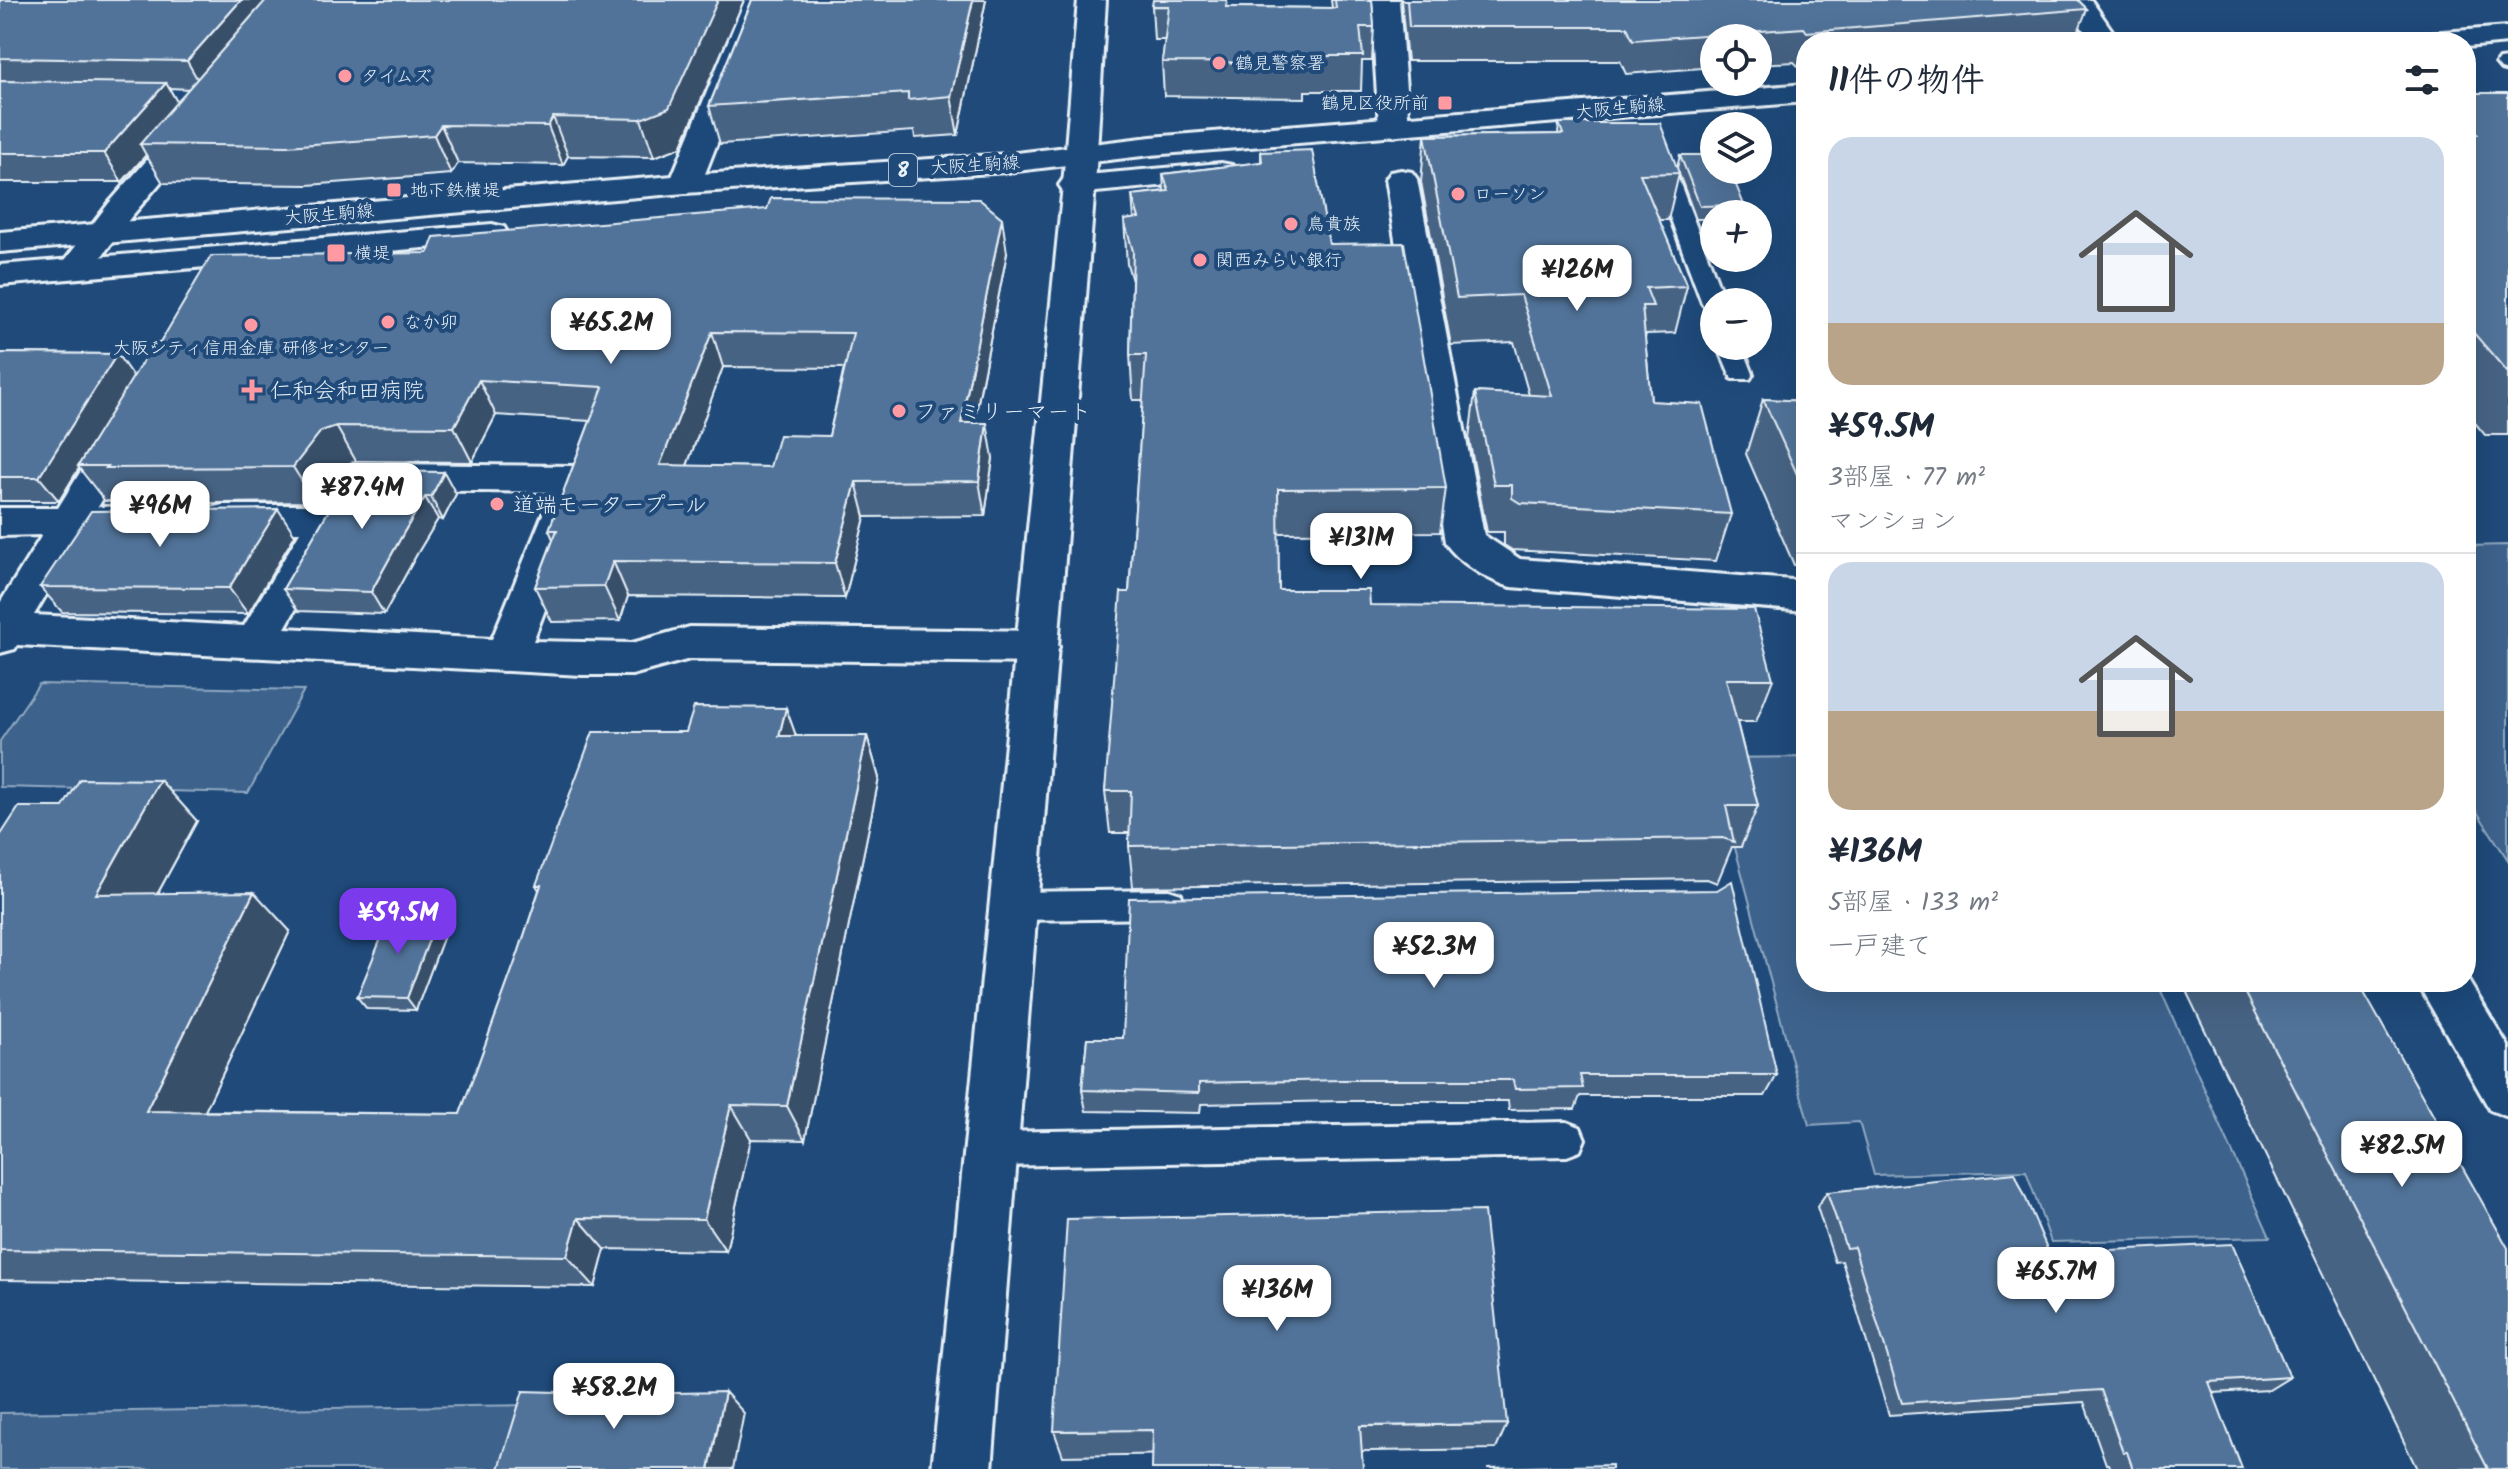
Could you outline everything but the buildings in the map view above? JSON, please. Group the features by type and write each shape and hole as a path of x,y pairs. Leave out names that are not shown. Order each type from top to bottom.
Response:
{"street":[{"path":"685,184 759,0"},
{"path":"962,1469 1081,170 1092,0"},
{"path":"1385,0 1394,127"},
{"path":"2077,0 2099,32"},
{"path":"2476,53 2502,58"},
{"name":"大阪生駒線","path":"908,200 1081,170 1394,127 1796,94"},
{"path":"76,268 214,101 183,101"},
{"name":"大阪生駒線","path":"0,242 685,184 1008,163 1081,170 1244,170"},
{"path":"1401,164 1465,542 1511,573 1796,595"},
{"name":"大阪生駒線","path":"0,275 529,231"},
{"path":"208,295 229,255"},
{"path":"143,401 2,634 632,659 690,643 1038,647"},
{"path":"255,643 328,518 357,477 576,479 506,655"},
{"path":"0,522 328,518"},
{"path":"2448,992 2508,1093"}],"lane":[{"path":"1651,136 1708,288"},
{"path":"1736,360 1741,374"},
{"path":"1013,906 1199,904"},
{"path":"991,1149 1567,1139"}],"shaded area":[{"path":"2508,545 2508,860 2476,810 2476,546"},
{"path":"39,684 304,690 248,793 0,787 0,741"},
{"path":"1796,757 1796,992 2161,992 2270,1237 2051,1242 2026,1171 1874,1175 1859,1122 1809,1125 1711,758"},
{"path":"532,1405 519,1469 0,1469 0,1413"}],"place":[{"name":"鶴見警察署","path":"1219,63"},
{"name":"タイムズ","path":"345,76"},
{"name":"鶴見区役所前","path":"1445,103"},
{"name":"地下鉄横堤","path":"394,190"},
{"name":"ローソン","path":"1458,194"},
{"name":"鳥貴族","path":"1291,224"},
{"name":"横堤","path":"336,253"},
{"name":"関西みらい銀行","path":"1200,260"},
{"name":"なか卯","path":"388,322"},
{"name":"大阪シティ信用金庫 研修センター","path":"251,325"},
{"name":"仁和会和田病院","path":"252,390"},
{"name":"ファミリーマート","path":"899,411"},
{"name":"道端モータープール","path":"497,504"}]}
